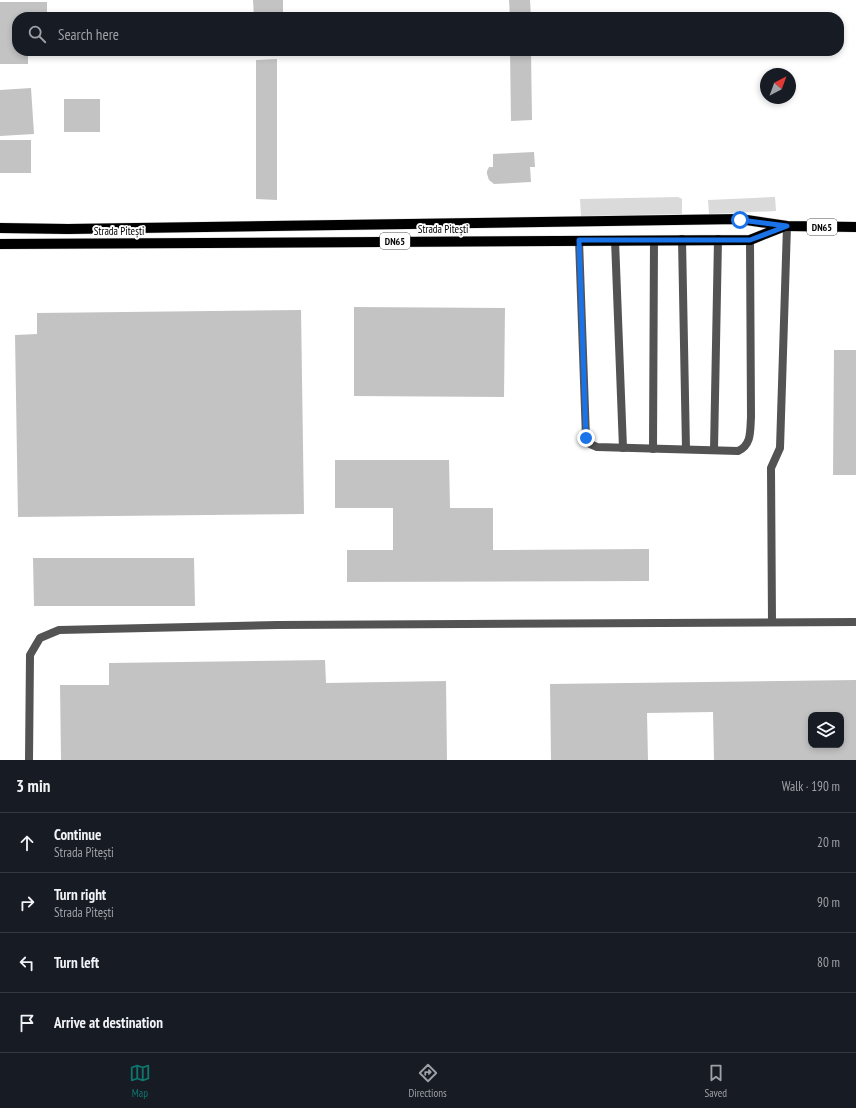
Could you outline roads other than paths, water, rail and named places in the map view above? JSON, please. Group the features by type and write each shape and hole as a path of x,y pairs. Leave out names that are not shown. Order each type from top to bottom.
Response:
{"main road":[{"name":"Strada Pitești","path":"0,228 68,229 740,220 787,226 856,227"},
{"name":"Strada Pitești","path":"0,244 750,240 787,226"}],"lane":[{"path":"772,622 771,468 780,448 787,226"},
{"path":"714,450 718,239"},
{"path":"579,240 586,438 590,444 597,447 738,451 745,447 749,439 751,417 750,240"},
{"path":"615,240 624,448"},
{"path":"653,449 654,240"},
{"path":"682,240 686,450"},
{"path":"29,760 30,655 40,638 59,630 285,625 856,622"}]}
